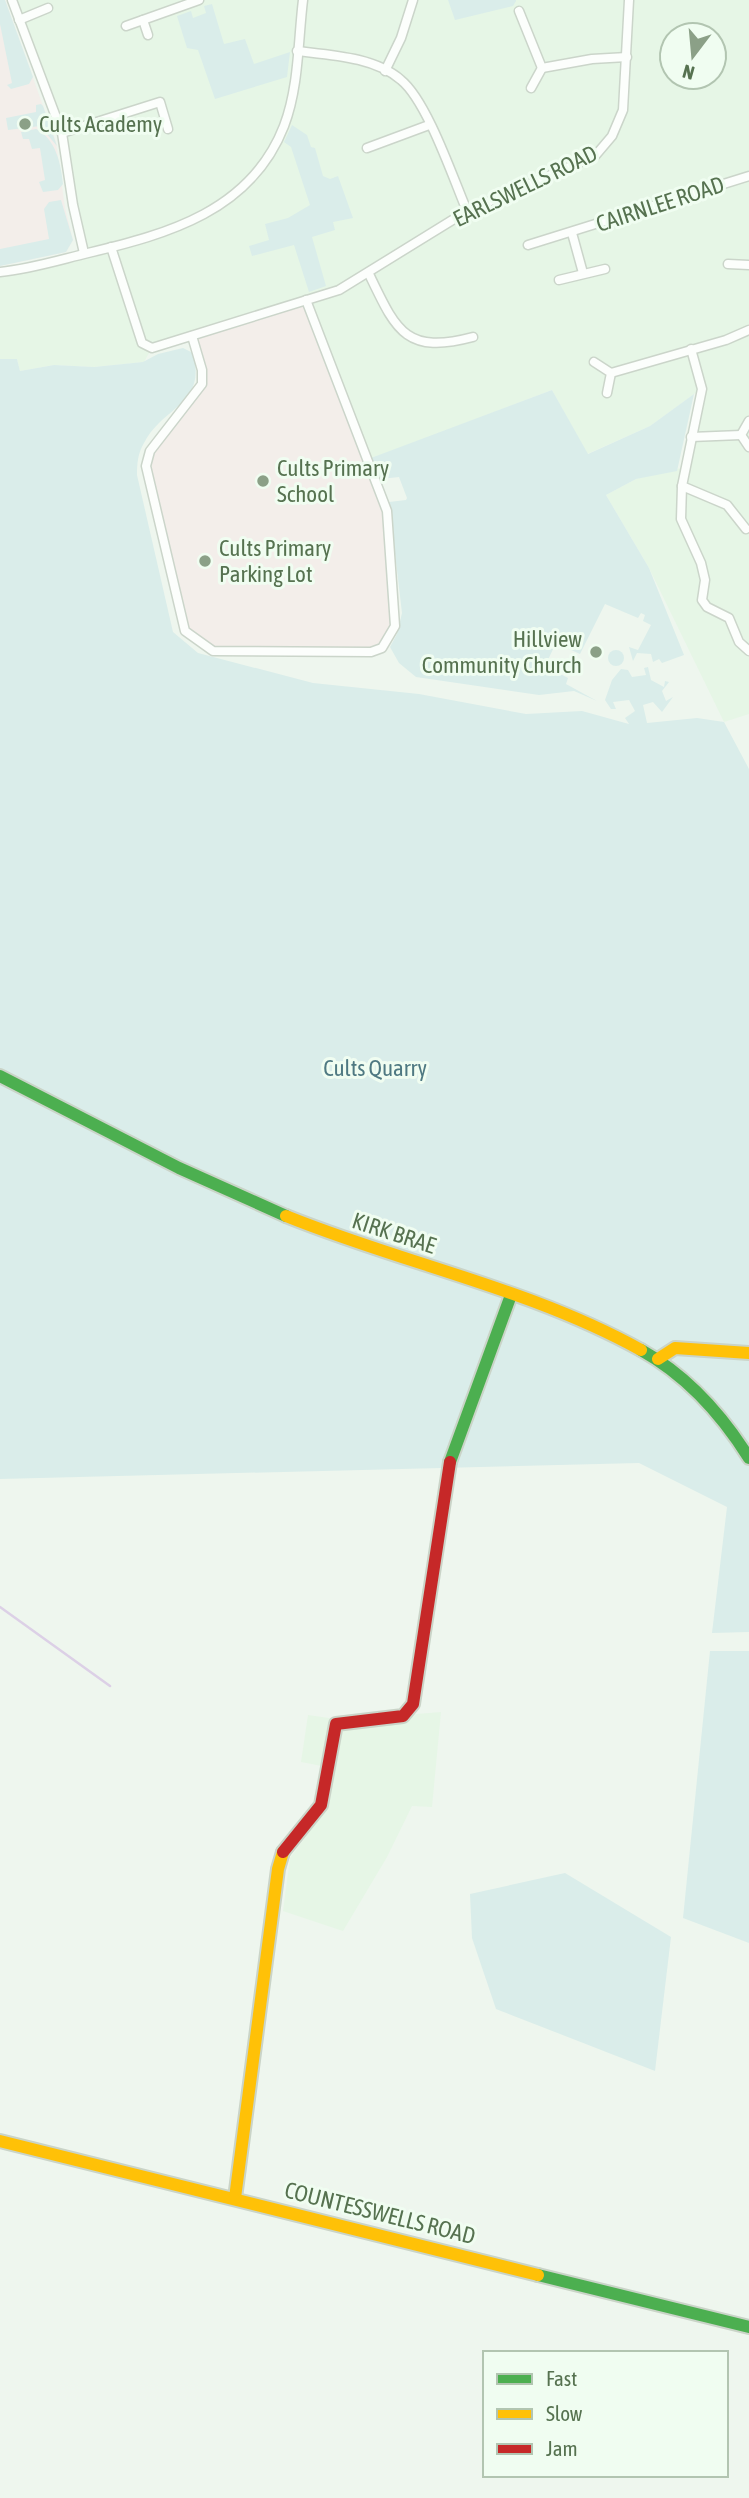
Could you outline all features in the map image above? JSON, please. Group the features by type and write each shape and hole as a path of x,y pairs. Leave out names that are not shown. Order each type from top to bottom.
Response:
{"street":[{"path":"12,0 62,133 73,205 85,254"},
{"path":"126,26 196,0"},
{"path":"0,272 85,254 175,229 235,196 275,144 284,127 303,0"},
{"path":"385,71 401,38 413,0"},
{"name":"EARLSWELLS ROAD","path":"111,247 142,343 152,348 339,290 369,274 467,211 582,163 606,147 623,110 629,0"},
{"path":"19,20 48,8"},
{"path":"519,11 542,68"},
{"path":"143,20 148,35"},
{"path":"297,51 358,61 404,81 420,105 467,211"},
{"path":"542,68 592,59 627,57"},
{"path":"531,88 542,68"},
{"path":"62,133 160,102 168,129"},
{"path":"367,148 429,125"},
{"name":"CAIRNLEE ROAD","path":"528,245 749,176"},
{"name":"CAIRNLEE ROAD","path":"572,233 583,273"},
{"path":"728,264 749,267"},
{"name":"CAIRNLEE ROAD","path":"559,280 605,269"},
{"path":"369,274 389,314 404,332 435,344 473,337"},
{"path":"192,337 202,370 202,384 150,451 146,466 185,631 213,651 359,655 371,652 382,648 395,626 387,511 306,300"},
{"path":"594,362 611,373 726,340 749,330"},
{"path":"691,349 702,389 682,486 681,519 701,563 705,580 702,600 707,607 729,618 739,642 749,650"},
{"path":"607,393 611,373"},
{"path":"741,435 749,421"},
{"path":"691,437 741,435"},
{"path":"741,435 749,447"},
{"path":"682,486 727,505 746,529"},
{"name":"KIRK BRAE","path":"0,1076 203,1179 288,1217 567,1314 658,1359 704,1401 749,1458"},
{"path":"235,2198 281,1855 321,1805 336,1724 403,1716 413,1704 447,1469 511,1295"},
{"path":"658,1359 675,1348 749,1353"},
{"name":"COUNTESSWELLS ROAD","path":"0,2141 749,2327"}],"shaded area":[{"name":"Cults Academy","path":"0,0 5,0 56,142 65,208 73,240 66,252 0,266"},
{"path":"12,0 749,0 749,714 724,722 649,568 606,495 636,479 685,467 701,389 650,426 587,454 552,390 368,460 306,301 152,348 144,362 94,367 54,365 20,371 17,359 0,359 0,272 84,253 65,147"},
{"name":"Cults Primary School","path":"306,300 387,511 396,612 389,639 371,652 213,651 185,631 147,460 202,384 192,336"},
{"path":"441,1712 432,1807 412,1806 387,1857 343,1931 283,1911 290,1858 324,1813 332,1768 301,1762 308,1715 343,1720"}],"green space":[{"path":"0,0 5,0 33,77 29,84 11,89 7,85 12,83 0,24"},
{"path":"448,0 516,1 513,6 455,20"},
{"path":"212,4 224,44 245,39 254,64 290,52 287,77 215,99 198,50 187,48 177,16 191,11 193,18 206,13 204,6"},
{"path":"41,104 57,146 40,126 8,130 6,118 36,112 36,105"},
{"path":"292,125 307,135 311,147 315,148 323,176 330,179 338,176 353,218 333,222 335,230 312,237 326,286 309,292 294,245 252,256 249,246 269,240 265,224 288,218 310,205 291,147 284,142"},
{"path":"36,129 48,139 56,153 63,184 58,190 43,192 39,182 45,180 40,148 32,149 29,139 23,139 21,132"},
{"path":"61,200 73,240 66,252 0,266 0,249 49,239 44,209 49,202"},
{"name":"Cults Quarry","path":"183,348 193,353 196,370 194,384 189,395 152,431 144,443 138,458 137,475 173,632 198,653 313,683 419,694 526,714 582,711 629,724 625,718 635,711 629,700 613,702 616,709 611,709 605,700 612,680 621,669 628,670 632,677 646,675 644,668 648,667 651,680 664,687 665,681 669,682 662,691 666,701 673,697 662,712 653,702 643,705 647,723 697,718 724,722 749,769 749,1632 712,1633 727,1507 639,1463 0,1479 0,359 17,359 20,371 54,365 94,367 143,362 158,354"},
{"path":"552,390 588,454 650,426 694,394 677,471 636,479 606,495 649,568 684,655 662,663 659,659 653,662 651,654 637,653 633,661 629,647 638,650 651,625 643,621 645,615 641,613 638,618 605,604 580,654 556,643 545,666 568,678 566,684 597,701 574,691 539,695 416,677 399,663 390,647 397,634 402,613 389,502 407,498 399,477 380,479 371,458"},
{"path":"613,650 619,650 624,658 622,664 613,666 608,661 608,655"},
{"path":"710,1651 749,1651 749,1943 683,1918"},
{"path":"565,1873 671,1937 655,2071 496,2009 472,1938 470,1894"}],"waterway":[{"path":"0,1607 110,1686"}],"traffic: fast":[{"path":"0,1076 179,1168 286,1216"},
{"path":"450,1462 511,1295"},
{"path":"641,1350 673,1371 702,1397 727,1426 749,1458"},
{"path":"538,2275 749,2327"}],"traffic: slow":[{"path":"286,1216 511,1293 598,1328 641,1350"},
{"path":"658,1359 675,1348 749,1353"},
{"path":"235,2198 278,1869 283,1852"},
{"path":"0,2141 538,2275"}],"traffic: jam":[{"path":"283,1852 321,1805 336,1724 403,1716 413,1704 450,1462"}],"place":[{"name":"Cults Academy","path":"25,124"},
{"name":"Cults Primary School","path":"263,481"},
{"name":"Cults Primary Parking Lot","path":"205,561"},
{"name":"Hillview Community Church","path":"596,652"}]}
